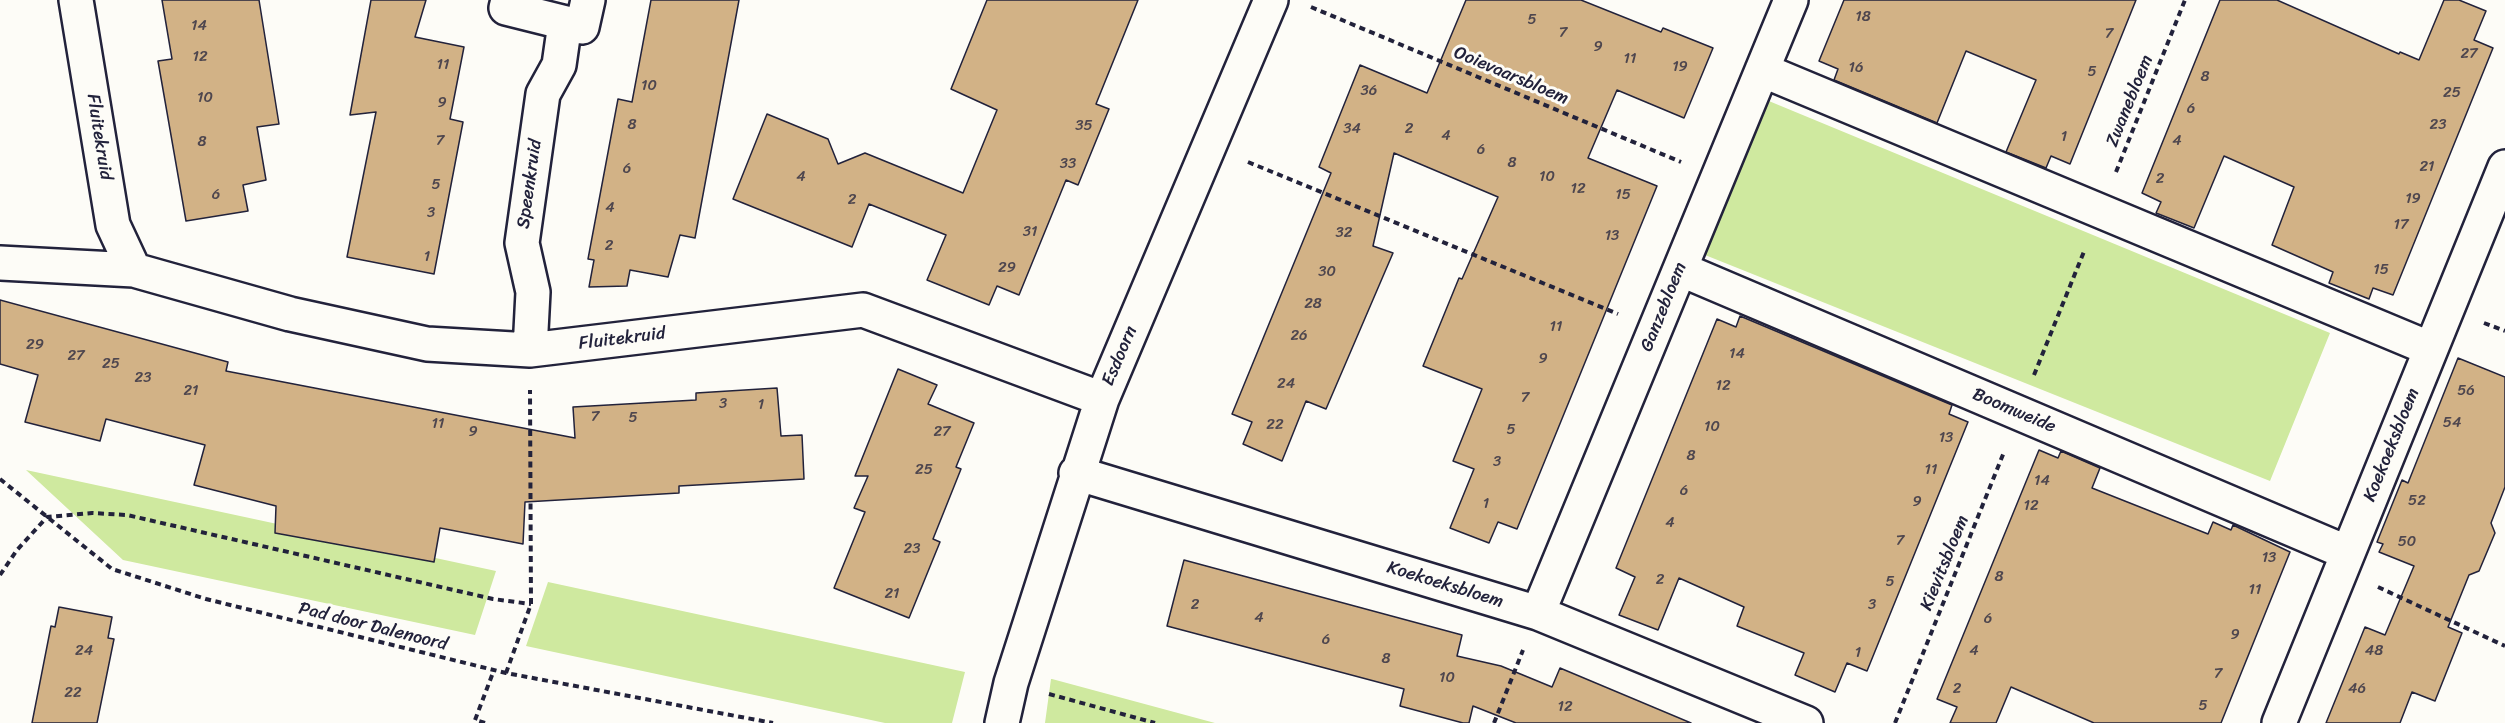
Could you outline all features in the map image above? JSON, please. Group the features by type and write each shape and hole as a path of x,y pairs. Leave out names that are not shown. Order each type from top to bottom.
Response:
{"street":[{"name":"Fluitekruid","path":"76,0 113,225 134,270"},
{"path":"508,0 506,8 582,27 588,0"},
{"name":"Esdoorn","path":"1002,723 1011,683 1076,473 1102,399 1271,0"},
{"name":"Ganzebloem","path":"1538,613 1791,0"},
{"name":"Speenkruid","path":"530,350 533,292 522,243 543,94 559,65 565,22"},
{"path":"1762,70 2431,349"},
{"name":"Koekoeksbloem","path":"2279,723 2505,167"},
{"name":"Fluitekruid","path":"0,263 134,270 290,314 427,344 530,350 863,310 1102,399"},
{"name":"Boomweide","path":"1680,269 2019,413 2344,563"},
{"name":"Koekoeksbloem","path":"1076,473 1538,613 1806,723"}],"path":[{"name":"Zwanebloem","path":"2019,413 2185,0"},
{"name":"Ooievaarsbloem","path":"1310,6 1717,178"},
{"path":"1208,146 1655,329"},
{"path":"506,673 531,604 530,350"},
{"name":"Kievitsbloem","path":"1895,723 2019,413"},
{"name":"Pad door Dalenoord","path":"0,479 112,569 206,599 506,673 773,723"},
{"path":"0,575 17,550 47,517 92,513 127,515 493,599 531,604"},
{"path":"2344,563 2505,646"},
{"path":"1494,723 1538,613"},
{"path":"485,723 475,720 494,670"},
{"path":"1011,683 1155,723"}],"green space":[{"path":"1764,99 2330,333 2270,481 1705,255"},
{"path":"26,470 496,571 475,635 123,560"},
{"path":"548,582 965,672 952,723 885,723 526,646"},
{"path":"1052,679 1215,723 1045,723"}],"building":[{"path":"162,0 259,0 279,124 257,127 266,180 243,185 248,211 186,221 158,61 172,59"},
{"path":"371,0 426,0 415,37 464,47 450,119 463,122 434,274 347,257 376,112 350,115"},
{"path":"651,0 739,0 695,238 680,235 668,277 630,270 627,286 589,287 594,260 588,259 618,99 632,102"},
{"path":"987,0 1138,0 1096,104 1109,109 1078,185 1066,180 1019,295 997,286 989,305 927,280 946,235 869,204 852,247 733,199 767,114 828,139 838,164 865,153 963,193 997,110 951,89"},
{"path":"1466,0 1581,0 1661,32 1663,28 1713,48 1684,118 1617,90 1588,158 1657,186 1517,529 1498,522 1489,543 1450,528 1474,469 1453,461 1482,389 1423,366 1459,278 1462,279 1498,197 1394,153 1373,246 1393,253 1326,409 1306,401 1282,461 1243,444 1252,422 1232,414 1331,173 1319,167 1360,65 1427,93"},
{"path":"1844,0 2136,0 2070,164 2051,156 2046,168 2006,152 2036,80 1966,51 1937,123 1834,80 1838,69 1819,61"},
{"path":"2220,0 2277,0 2399,54 2400,52 2419,60 2444,0 2459,0 2486,11 2474,40 2493,48 2393,295 2373,288 2369,299 2329,283 2333,272 2272,245 2294,187 2224,156 2194,228 2156,213 2161,202 2142,193"},
{"path":"0,300 228,362 226,371 575,438 573,407 696,400 696,393 777,388 781,436 802,435 804,479 679,486 679,493 525,502 523,544 440,528 434,562 275,533 276,506 194,485 205,445 106,419 100,441 25,422 38,375 0,364"},
{"path":"1740,316 1952,405 1949,414 1968,422 1867,671 1847,663 1835,692 1795,675 1804,653 1737,626 1744,607 1679,578 1658,630 1619,615 1635,577 1616,568 1717,319 1736,327"},
{"path":"2458,358 2505,377 2505,487 2491,523 2495,533 2479,571 2469,575 2448,627 2462,633 2435,701 2412,692 2400,723 2326,723 2365,627 2385,635 2414,566 2379,552 2383,544 2377,542 2402,480 2408,483"},
{"path":"898,369 937,385 928,404 974,423 956,467 961,469 933,539 940,542 909,618 834,588 865,512 854,508 868,476 855,476"},
{"path":"2039,450 2058,458 2061,451 2100,468 2092,488 2208,534 2213,522 2231,530 2233,525 2290,552 2221,723 2094,723 2011,687 1996,723 1950,723 1957,707 1937,699"},
{"path":"1184,560 1462,635 1457,656 1501,666 1552,687 1560,668 1691,723 1516,723 1473,706 1469,723 1463,723 1400,706 1404,689 1167,626"},
{"path":"59,607 112,617 108,638 114,639 97,723 32,723 51,626 55,627"}]}
